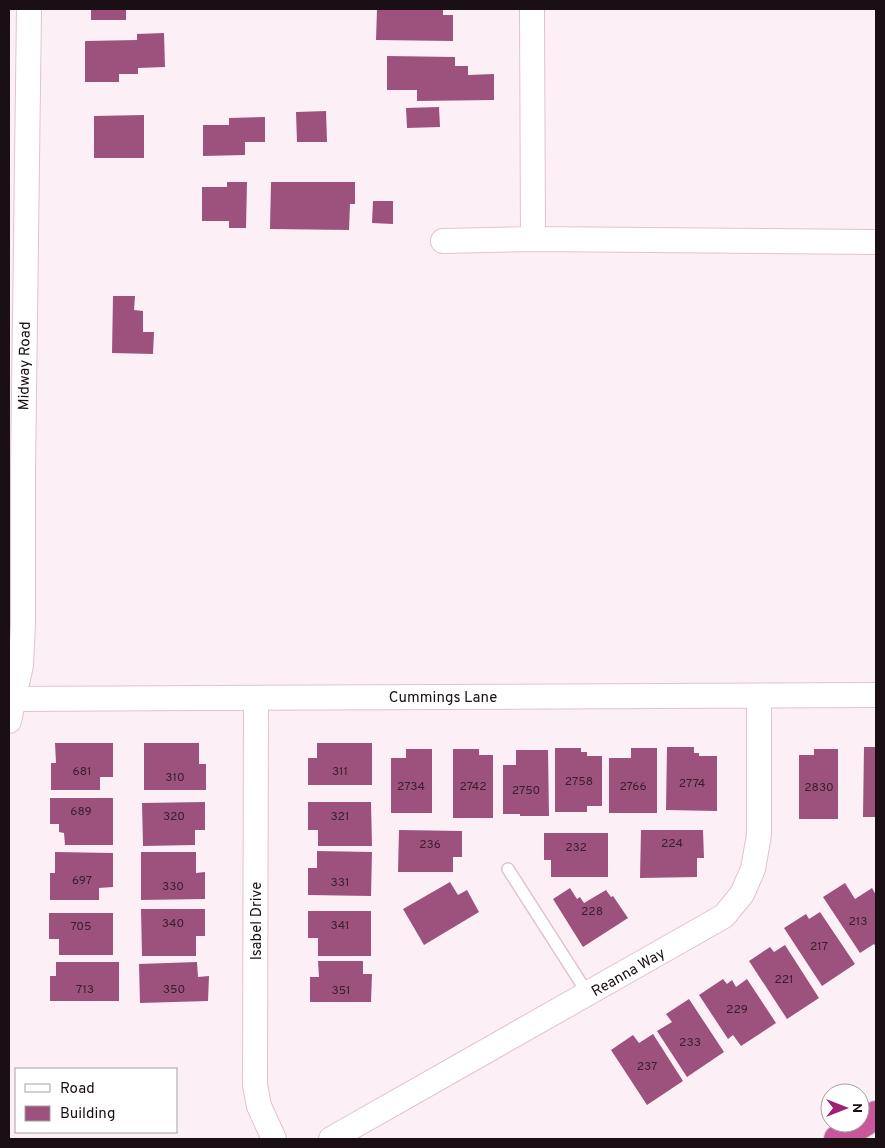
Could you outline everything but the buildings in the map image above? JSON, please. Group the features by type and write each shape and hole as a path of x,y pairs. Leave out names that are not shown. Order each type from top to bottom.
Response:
{"highway":[{"path":"838,1139 876,1115"}],"street":[{"name":"Midway Road","path":"11,707 21,665 16,431 29,9"},
{"path":"532,9 533,239"},
{"path":"444,241 533,239 876,242"},
{"name":"Cummings Lane","path":"11,707 256,698 876,695"},
{"name":"Reanna Way","path":"331,1139 724,916 742,894 753,869 759,835 759,696"},
{"name":"Isabel Drive","path":"256,698 255,1084 259,1106 274,1139"}],"lane":[{"path":"508,868 588,994"}]}
